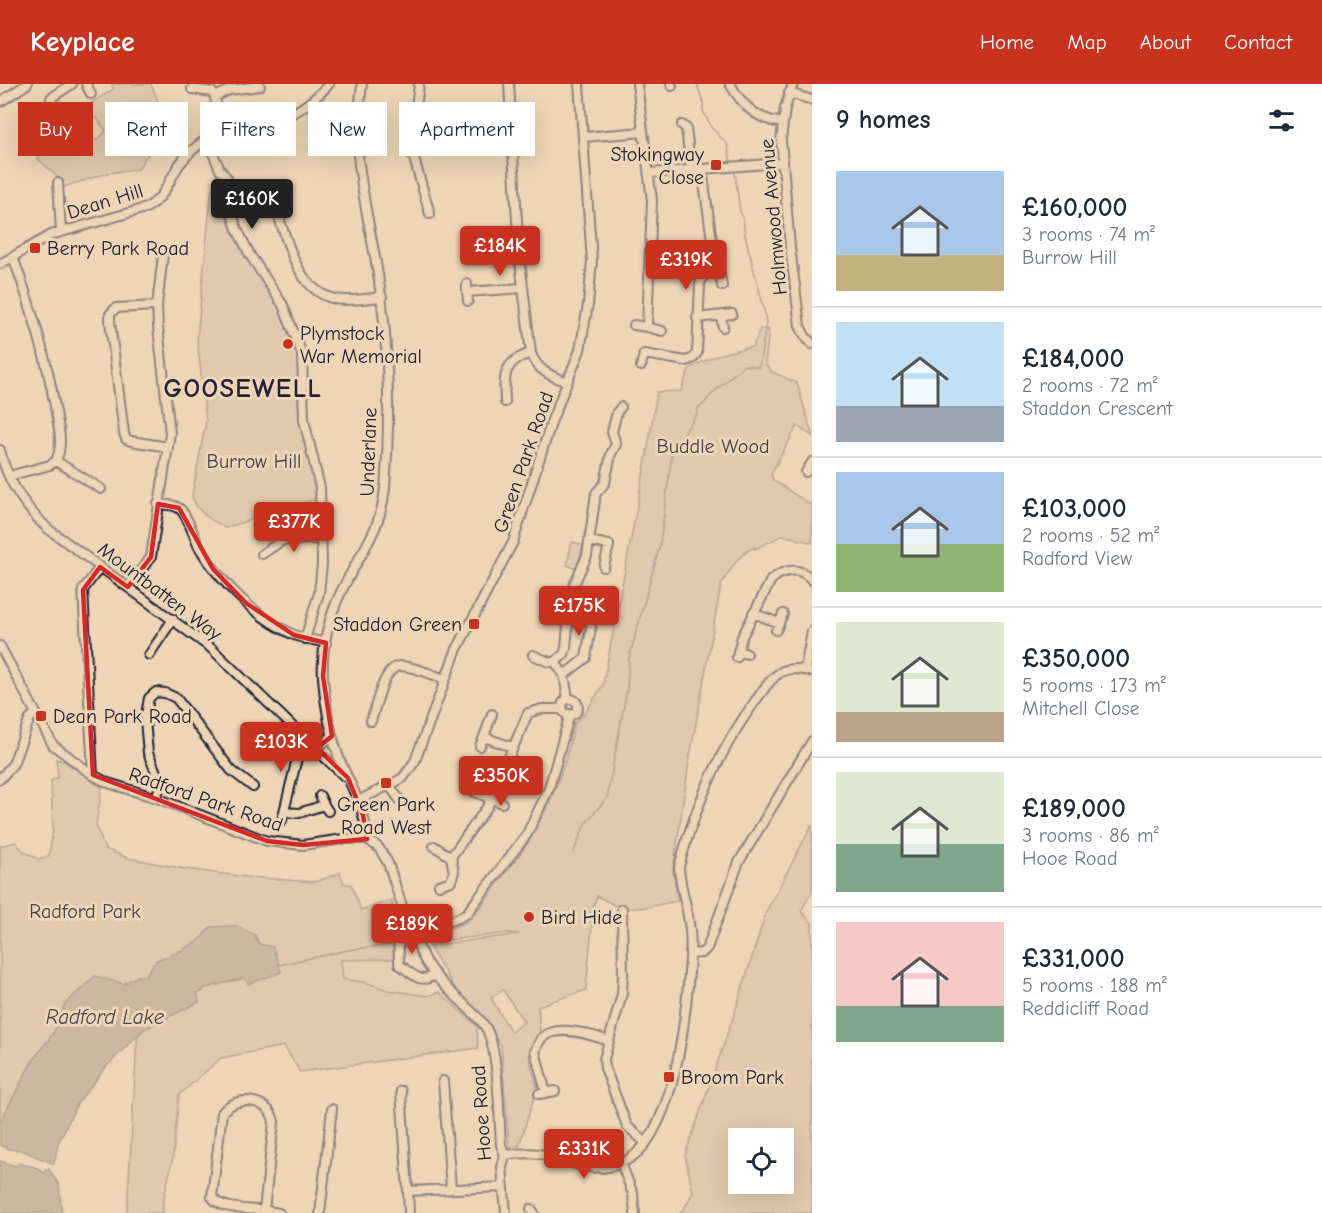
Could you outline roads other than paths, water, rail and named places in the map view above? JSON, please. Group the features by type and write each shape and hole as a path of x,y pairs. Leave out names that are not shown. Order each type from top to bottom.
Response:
{"street":[{"path":"0,102 27,84"},
{"path":"86,84 92,94"},
{"name":"Dean Hill","path":"296,110 320,94 329,84"},
{"name":"Underlane","path":"362,84 357,140 360,172 381,297 387,401 383,506 375,532 334,605 326,643 323,676 332,736 358,801 366,826 367,839"},
{"path":"419,84 411,148 430,214"},
{"path":"509,84 519,254 531,353 540,369 567,382"},
{"name":"Green Park Road","path":"358,801 404,778 415,761 456,651 513,542 552,420 583,339 592,261 579,84"},
{"path":"637,84 652,200 647,327"},
{"path":"730,84 753,113 782,123"},
{"name":"Holmwood Avenue","path":"793,84 782,123 782,163 800,326 812,344"},
{"path":"51,102 51,98 71,85"},
{"path":"215,97 229,90 260,86"},
{"path":"192,89 212,92 216,102"},
{"path":"789,93 812,100"},
{"path":"728,101 737,95"},
{"path":"682,125 686,128 691,170"},
{"path":"583,137 643,132"},
{"name":"Dean Hill","path":"0,264 51,235 129,215 155,203 164,194 179,165 200,144"},
{"path":"214,156 220,170 227,178 230,188 231,212 237,230 279,298 303,354 303,411 320,488 321,539 321,579 305,639"},
{"path":"649,173 782,163"},
{"path":"641,366 644,354 686,361 692,359 697,353 697,318 701,278 714,262 702,169"},
{"path":"58,183 61,232"},
{"path":"278,215 278,229 297,267 318,292 335,299 381,297"},
{"path":"9,476 50,465 56,461 61,442 47,365 31,307 13,256"},
{"path":"128,587 151,557 170,433 159,351 158,306 164,259"},
{"path":"711,267 720,275 722,285"},
{"path":"468,301 467,288 523,288"},
{"path":"158,306 116,308 110,314 110,322 124,433 131,441 168,447"},
{"path":"697,318 732,314"},
{"path":"722,316 723,327"},
{"path":"634,325 662,331"},
{"path":"503,396 506,370 520,357 531,353"},
{"path":"533,655 549,662 555,662 564,654 571,591 587,556 596,493 605,483 611,454 616,444 612,432 616,412 621,406"},
{"name":"Mountbatten Way","path":"1,455 9,476 24,503 35,516 212,649 317,748 343,776 348,778"},
{"path":"56,461 101,489"},
{"path":"158,504 179,508 213,569 229,587 277,626 305,639 326,643"},
{"path":"262,554 283,540 321,539"},
{"path":"589,541 613,546 604,567"},
{"path":"93,775 83,590 100,567"},
{"path":"747,654 738,654 742,637 771,580 778,574 789,570 800,571 812,580"},
{"path":"564,675 586,658 594,609 591,606 570,602"},
{"path":"753,613 778,627 783,614"},
{"path":"149,649 173,619"},
{"path":"505,1155 539,1154 579,1166 609,1167 621,1163 639,1151 646,1143 659,1120 679,1052 685,1014 690,930 679,867 698,804 722,753 748,710 770,682 781,672 795,669 808,671 812,631"},
{"name":"Radford Park Road","path":"0,646 53,745 93,775 108,783 157,798 267,841 303,845 343,839 367,839"},
{"path":"555,662 564,675 568,699"},
{"path":"371,721 371,710 387,673 398,666 445,679"},
{"path":"157,798 160,782 148,753 145,720 149,698 156,692 176,698 231,770 253,787"},
{"path":"367,839 379,848 388,863 408,921 415,930 455,920 467,913 527,834 546,795 567,712 564,702 568,699"},
{"path":"439,885 451,881 454,872 452,857 488,806 528,713 542,710 576,712 578,706 573,699 568,699"},
{"path":"0,778 13,764 30,718 35,714"},
{"path":"480,746 492,714"},
{"path":"317,748 332,736"},
{"path":"484,737 513,747"},
{"path":"282,820 300,746 306,738"},
{"path":"690,954 702,953 707,948 739,862 812,741"},
{"path":"389,785 402,803"},
{"path":"466,790 470,789 502,803"},
{"path":"284,812 299,813 326,808 320,796"},
{"path":"434,846 452,857"},
{"path":"402,906 398,925 399,964 420,980 426,980 435,974"},
{"path":"622,909 625,919 622,994 604,1059 605,1068 627,1126 646,1143"},
{"name":"Hooe Road","path":"415,930 418,951 435,974 486,1028 490,1040 494,1057 501,1145 505,1155 502,1166 506,1213"},
{"path":"555,1091 542,1094 535,1051 542,1037 549,1033 564,1031 584,1032 609,1041"},
{"path":"443,1082 451,1189"},
{"path":"401,1091 409,1213"},
{"path":"264,1210 273,1115 262,1104 241,1101 233,1103 222,1113 212,1197 224,1210 264,1210 279,1213"},
{"path":"320,1213 333,1109"},
{"path":"621,1163 633,1194 635,1213"},
{"path":"408,1191 504,1187"}],"water":[{"name":"Radford Lake","path":"236,926 255,935 259,944 273,947 281,972 249,984 244,978 205,988 202,992 197,993 199,1002 144,1029 107,1066 77,1104 58,1144 54,1164 21,1150 9,1149 0,1145 0,1122 32,1062 54,1032 65,1004 95,976 124,984 138,976 145,976 157,960 177,953 197,942 211,927"},
{"path":"0,1161 16,1166 19,1163 38,1168 44,1173 46,1169 49,1169 59,1185 62,1213 0,1213"}],"waterway":[{"path":"697,84 703,102 703,111 712,128 727,144 731,162"},
{"path":"573,854 585,824 607,798 627,689 629,658 660,545 672,452 697,414 698,408 712,394 744,365 759,367 766,323 740,211 735,173"},
{"path":"279,965 348,950 390,945"}],"place":[{"name":"Stokingway Close","path":"716,165"},
{"name":"Berry Park Road","path":"35,248"},
{"name":"Plymstock War Memorial","path":"288,344"},
{"name":"Staddon Green","path":"474,624"},
{"name":"Dean Park Road","path":"41,716"},
{"name":"Green Park Road West","path":"386,783"},
{"name":"Bird Hide","path":"529,917"},
{"name":"Broom Park","path":"669,1077"}],"district":[{"name":"GOOSEWELL","path":"243,388"}],"park label":[{"name":"Buddle Wood","path":"713,446"},
{"name":"Burrow Hill","path":"254,461"},
{"name":"Radford Park","path":"85,911"}]}
